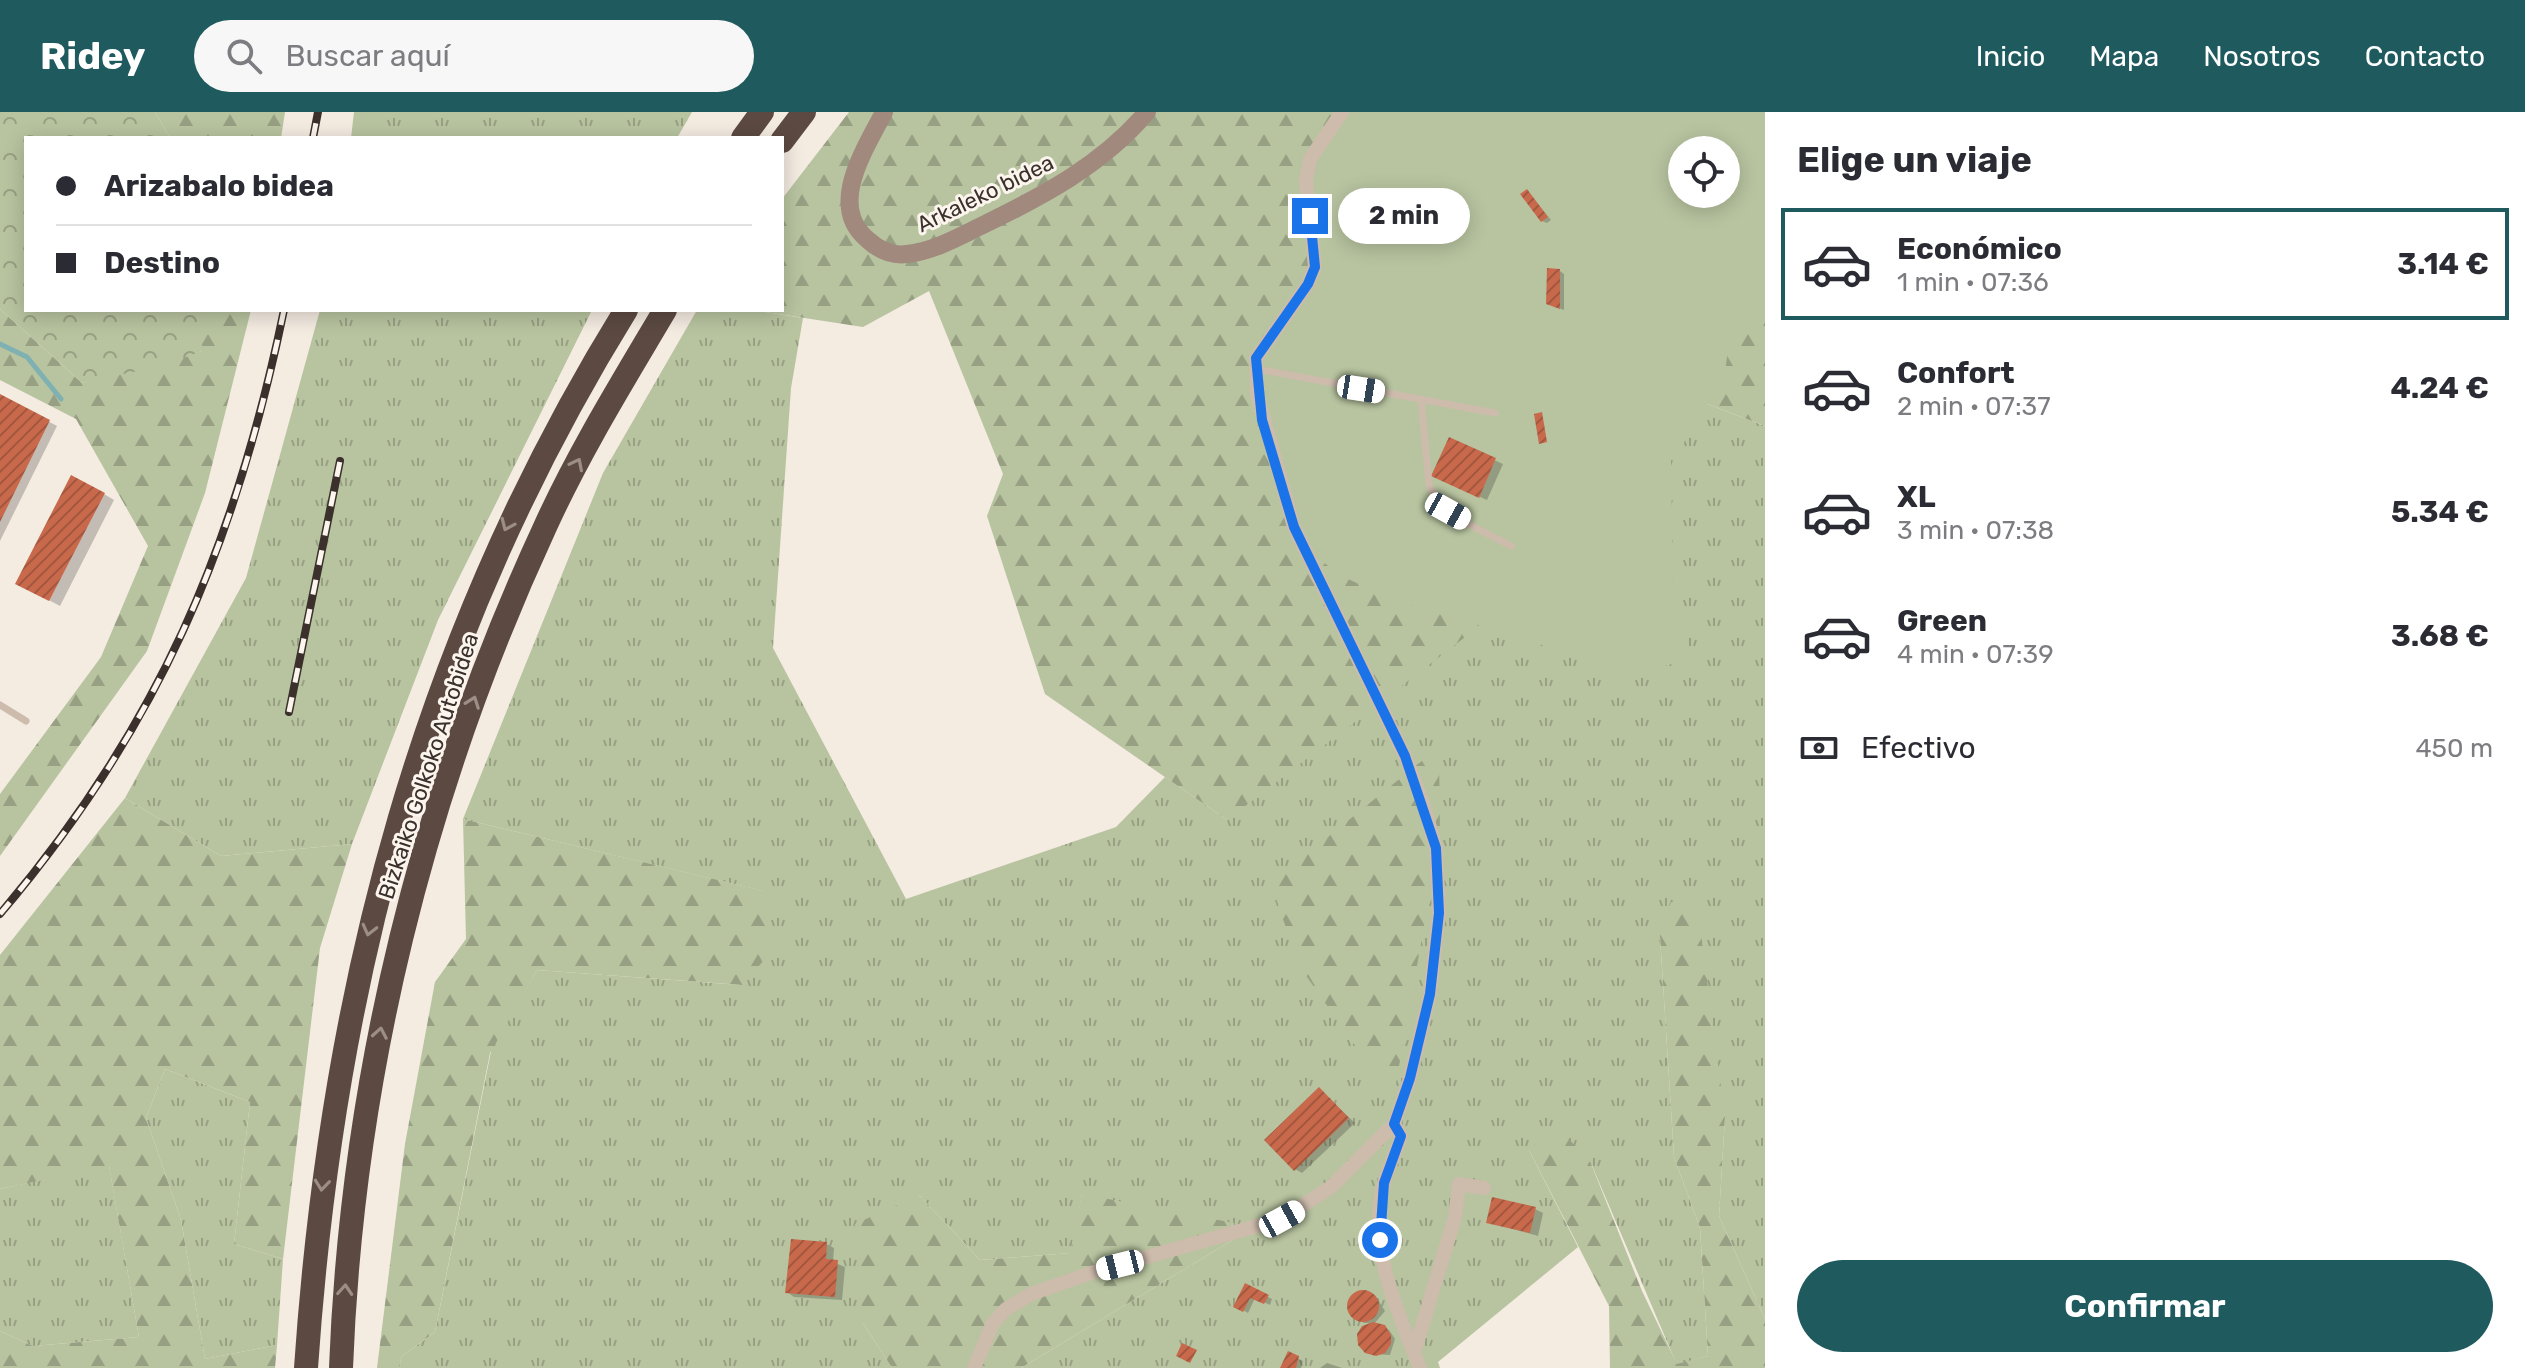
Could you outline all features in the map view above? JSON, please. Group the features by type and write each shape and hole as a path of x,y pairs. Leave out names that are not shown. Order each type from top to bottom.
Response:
{"highway":[{"path":"744,136 762,112"},
{"path":"784,138 804,112"},
{"name":"Bizkaiko Golkoko Autobidea","path":"306,1368 321,1186 335,1090 355,985 412,772 447,670 510,519 556,426 625,312"},
{"name":"Bizkaiko Golkoko Autobidea","path":"341,1368 347,1260 372,1079 386,999 431,827 498,633 545,525 592,435 664,312"}],"street":[{"name":"Arkaleko bidea","path":"884,112 860,159 850,189 850,206 862,236 888,252 906,254 940,246 1073,177 1124,139 1147,112"},
{"path":"974,1368 993,1323 1006,1309 1031,1294 1097,1271 1282,1219 1331,1187 1394,1124 1410,1078 1430,994 1439,913 1436,848 1405,756 1294,527 1262,420 1255,369 1264,342 1308,284 1315,267 1306,180 1310,159 1342,112"},
{"path":"1394,1124 1401,1136 1384,1183 1380,1240 1384,1274 1420,1368"},
{"path":"1414,1353 1455,1217 1459,1184 1484,1188"}],"lane":[{"path":"1255,369 1495,413"},
{"path":"1421,399 1429,485 1434,497 1448,511 1511,546"},
{"path":"0,705 26,721"}],"green space":[{"path":"0,112 155,112 169,136 24,136 24,312 202,312 202,351 165,365 82,383 0,309"},
{"path":"155,112 285,112 281,136 169,136"},
{"path":"354,112 692,112 678,136 351,136"},
{"path":"849,112 1358,112 1329,245 1272,359 1490,618 1227,820 1045,694 987,516 1003,474 929,291 863,327 766,312 784,312 784,196"},
{"path":"1353,112 1765,112 1765,319 1730,334 1726,365 1694,429 1671,460 1673,601 1692,658 1631,676 1524,639 1396,601 1337,574 1308,548 1282,479 1261,383 1265,350 1313,284 1322,264 1312,180 1320,156"},
{"path":"1765,112 1740,196 1740,136 1686,136"},
{"path":"1668,142 1668,208 1736,208 1681,394 1765,426 1765,1319 1719,1216 1725,1117 1660,936 1674,1157 1700,1228 1708,1356 1677,1365 1590,1161 1529,1150 1578,1247 1438,1362 1440,1368 1021,1368 1236,1238 1082,1195 1071,1253 980,1260 919,1195 863,1323 892,1368 400,1368 401,1357 435,1332 492,1046 537,970 741,985 763,891 463,819 603,473 696,312 766,312 803,318 791,388 773,648 906,899 1116,827 1165,777 1227,820 1272,359 1328,245"},
{"path":"1765,258 1765,426 1681,394"},
{"path":"0,309 82,383 202,351 202,312 250,312 205,493 147,651 0,856 0,794 101,657 148,546 76,419 0,380"},
{"path":"319,312 591,312 438,620 352,844 221,856 125,798 246,578"},
{"path":"1439,747 1440,837 1393,1100 1298,964 1271,883"},
{"path":"125,798 221,856 352,844 320,948 283,1259 234,1244 250,1102 165,1069 146,1118 181,1220 205,1359 277,1345 275,1368 0,1368 0,1331 33,1346 139,1337 109,1166 0,1189 0,955"},
{"path":"463,819 764,891 773,950 742,985 537,970 490,1053 435,1332 401,1357 400,1368 377,1368 405,1144 435,982 466,939"},
{"path":"1671,902 1698,911 1725,1117 1719,1216 1765,1319 1765,1368 1610,1368 1609,1306 1529,1150 1557,1127 1590,1161 1642,1291 1677,1364 1708,1356 1700,1228 1674,1157 1660,936"},
{"path":"165,1069 250,1102 234,1244 283,1259 277,1345 205,1359 181,1220 146,1118"},
{"path":"109,1165 139,1337 33,1346 0,1331 0,1189"},
{"path":"1082,1194 1234,1223 1236,1238 1021,1368 892,1368 863,1323 855,1224 919,1195 980,1260 1070,1253"}],"building":[{"path":"1527,189 1548,217 1541,222 1520,194"},
{"path":"1547,268 1560,269 1560,309 1546,304"},
{"path":"0,394 50,420 0,522"},
{"path":"1542,412 1547,442 1539,444 1534,414"},
{"path":"1449,437 1496,458 1479,498 1431,476"},
{"path":"71,475 105,493 49,601 15,584"},
{"path":"1319,1087 1349,1118 1294,1171 1264,1140"},
{"path":"1492,1197 1536,1207 1530,1233 1486,1223"},
{"path":"791,1239 827,1242 826,1259 838,1260 835,1297 785,1293"},
{"path":"1245,1283 1269,1295 1264,1304 1250,1298 1243,1312 1233,1307"},
{"path":"1363,1290 1375,1294 1379,1306 1375,1318 1363,1322 1351,1318 1347,1306 1351,1294"},
{"path":"1373,1322 1385,1325 1391,1335 1391,1344 1385,1353 1376,1356 1365,1353 1358,1345 1357,1334 1362,1326"},
{"path":"1182,1343 1197,1350 1190,1363 1176,1356"},
{"path":"1288,1351 1299,1356 1296,1368 1280,1368"}],"waterway":[{"path":"0,344 27,357 61,399"}],"railway":[{"path":"313,136 318,112"},
{"path":"0,914 56,844 104,774 146,704 183,631 214,556 241,478 284,312"},
{"path":"289,712 340,461"}],"route":[{"path":"1310,216 1316,250 1315,267 1308,284 1264,342 1256,358 1257,394 1262,420 1294,527 1405,756 1436,848 1440,879 1430,994 1410,1078 1394,1124 1401,1136 1384,1183 1380,1240"}]}
